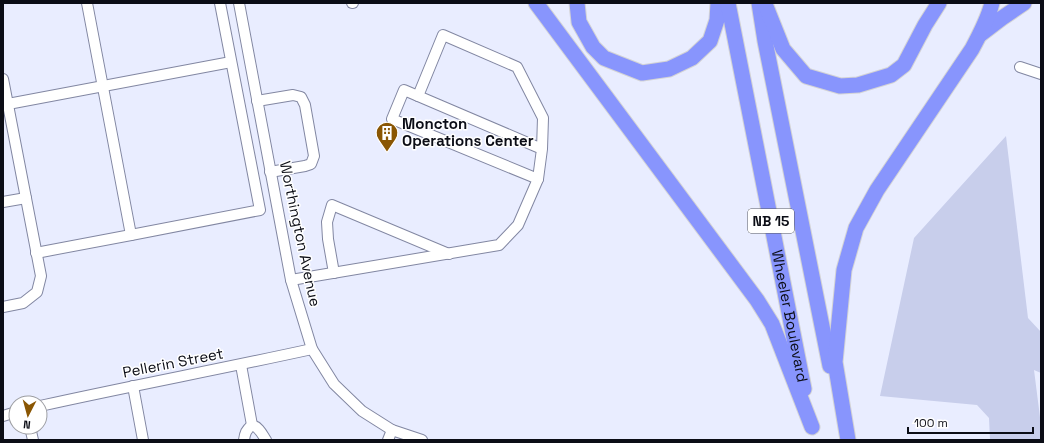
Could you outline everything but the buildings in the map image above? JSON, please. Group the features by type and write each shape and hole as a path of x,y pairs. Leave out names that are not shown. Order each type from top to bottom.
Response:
{"highway":[{"path":"536,3 758,300 772,324 813,434"},
{"path":"548,3 562,37"},
{"path":"577,3 579,22 593,47 604,58 642,73 669,69 692,58 710,41 717,20 718,3"},
{"name":"Wheeler Boulevard","path":"728,3 813,434"},
{"name":"Wheeler Boulevard","path":"759,3 766,49 846,440"},
{"path":"765,3 783,49 806,76 840,86 858,85 891,75 904,65 925,25 939,3"},
{"path":"925,25 929,3"},
{"path":"846,440 835,362 844,270 856,228 876,190 972,49 990,12 992,3"},
{"path":"979,36 1024,3"}],"street":[{"path":"87,3 131,235"},
{"path":"36,253 260,210 220,3"},
{"name":"Worthington Avenue","path":"239,3 291,280 312,349 334,384 362,411 392,430 422,440"},
{"path":"291,280 499,245 518,225 538,179 542,149 543,118 517,67 443,35 418,96"},
{"path":"5,101 102,86 231,62"},
{"path":"1020,67 1041,74"},
{"path":"3,79 5,101 41,276 37,292 23,303 3,307"},
{"path":"236,86 254,83"},
{"path":"538,179 392,119 404,90 542,149"},
{"path":"255,184 271,176 312,164 314,156 305,105 301,98 293,95 257,101"},
{"path":"3,202 26,198"},
{"path":"334,273 328,239 328,222 332,205 449,254"},
{"name":"Pellerin Street","path":"48,404 312,349"},
{"path":"241,365 252,425"},
{"path":"133,386 143,440"},
{"path":"244,440 248,429 252,425"},
{"path":"252,425 259,429 266,440"},
{"path":"388,440 392,430"}],"shaded area":[{"path":"1006,136 1028,318 1041,332 1041,373 1034,370 1041,425 1041,440 990,440 989,418 977,405 880,396 914,238"}],"place":[{"name":"Moncton Operations Center","path":"387,152"}]}
